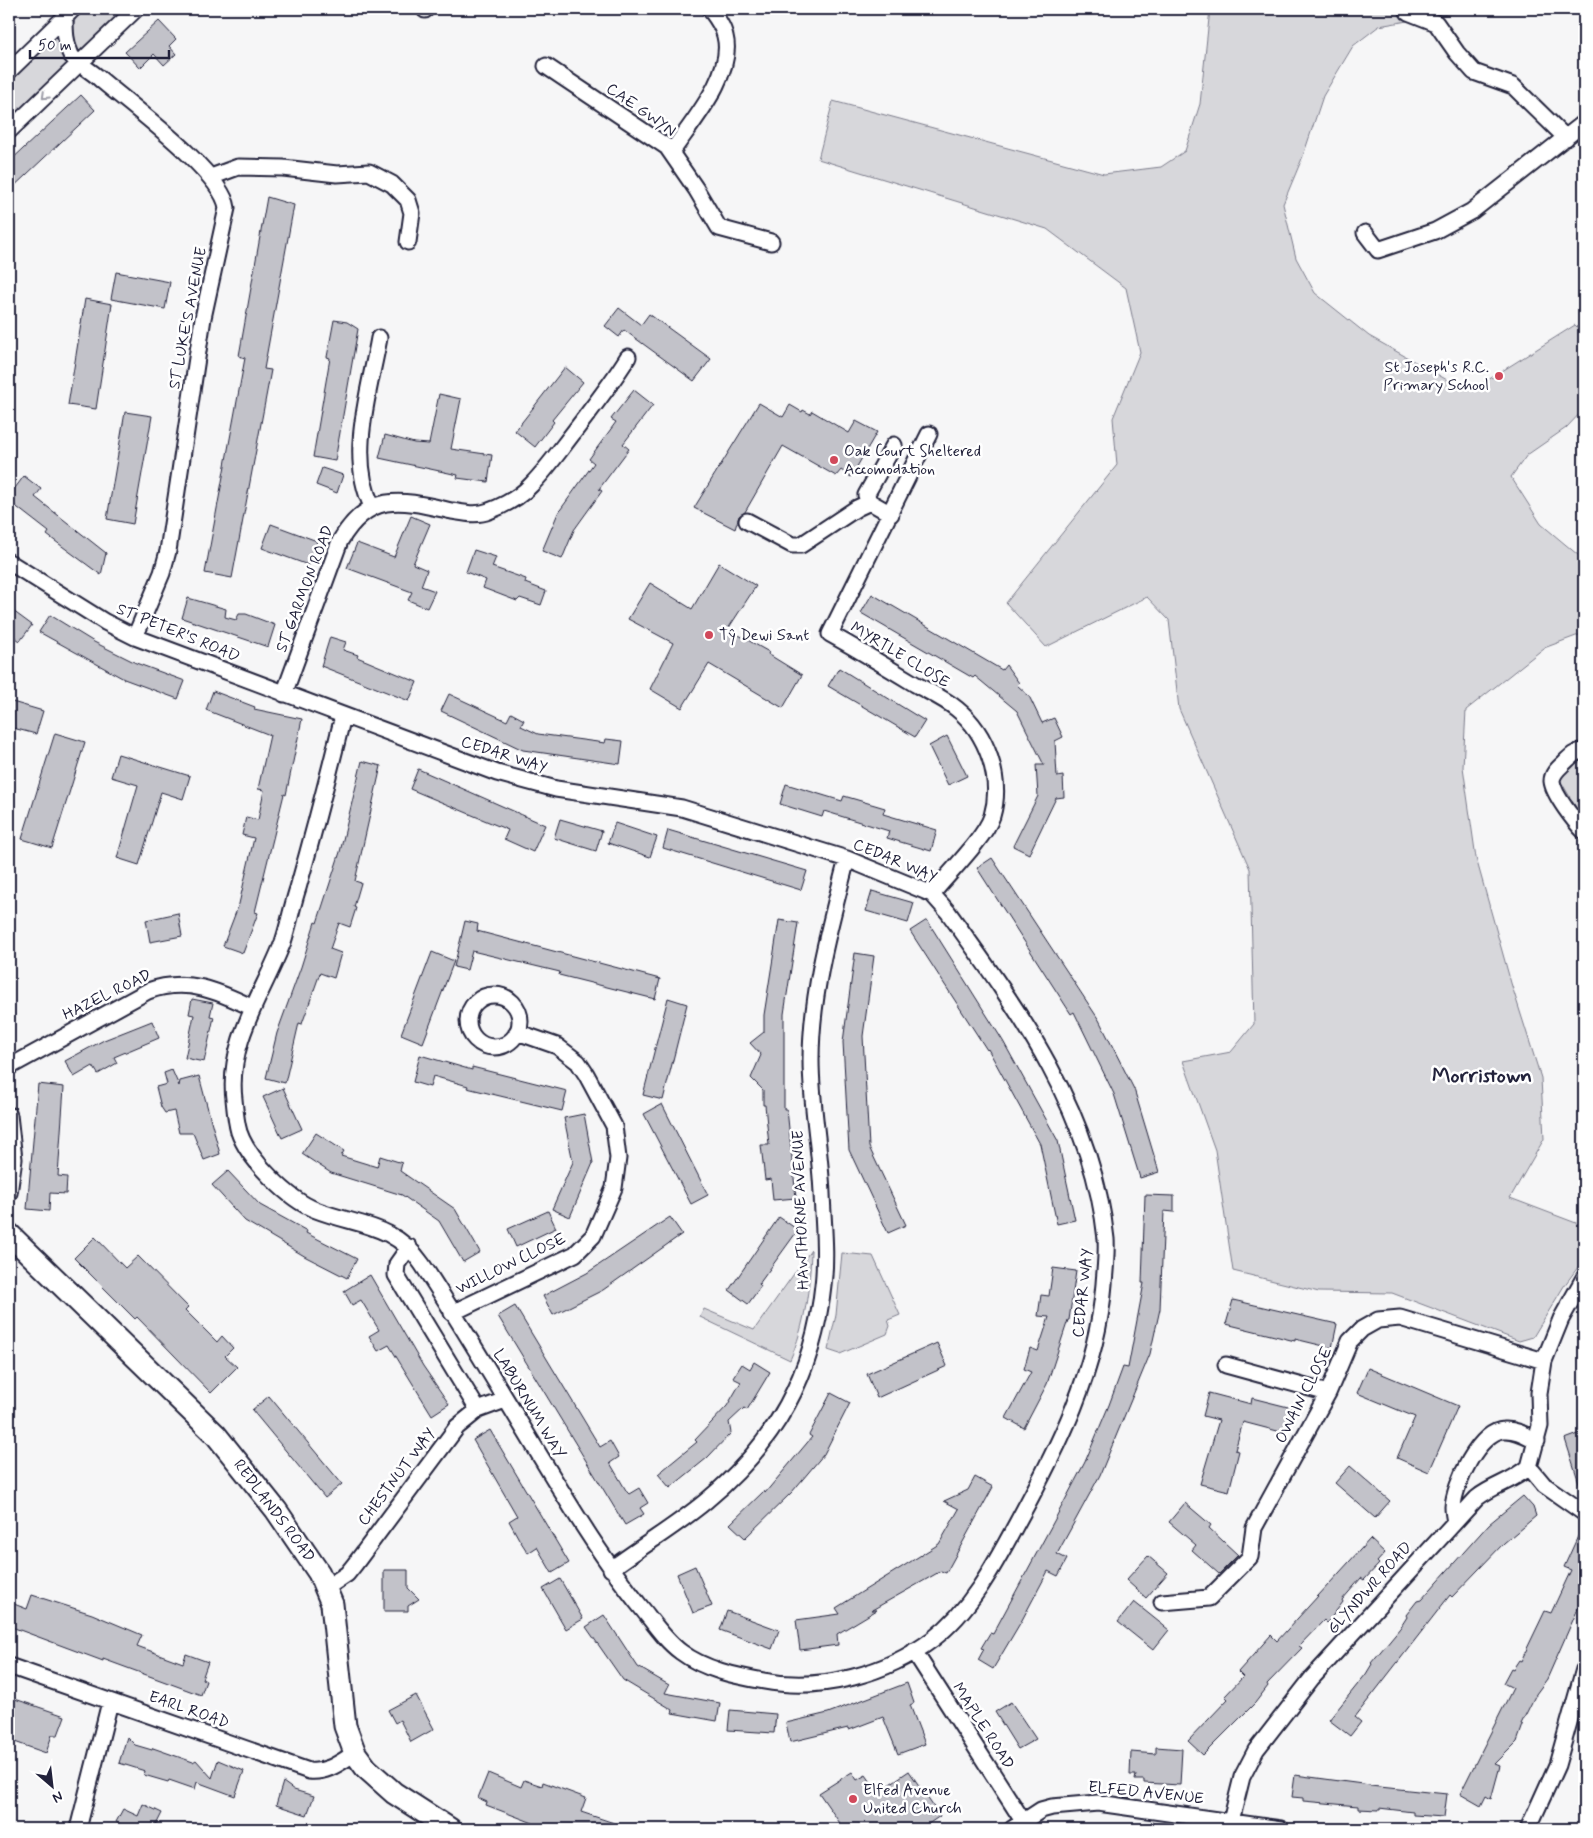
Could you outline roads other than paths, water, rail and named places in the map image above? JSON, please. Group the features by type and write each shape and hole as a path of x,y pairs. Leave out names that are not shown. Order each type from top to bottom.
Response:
{"main road":[{"name":"REDLANDS ROAD","path":"9,1234 216,1435 276,1510 311,1559 332,1604 336,1627 345,1726 355,1753 366,1768 394,1793 450,1829"}],"street":[{"path":"9,131 136,9"},
{"path":"671,153 712,93 727,54 726,36 720,22 710,9"},
{"path":"1408,12 1436,23 1457,53 1474,72 1514,86 1566,138"},
{"path":"9,70 69,13"},
{"name":"ST LUKE'S AVENUE","path":"69,13 66,40 72,55 211,176 223,193 227,208 203,318 168,552 162,573 135,637"},
{"name":"CAE GWYN","path":"546,66 666,146 719,228 771,242"},
{"path":"1365,233 1378,250 1435,231 1472,211 1584,123"},
{"path":"211,176 238,167 337,174 369,172 392,184 408,200 412,213 408,242"},
{"path":"372,506 365,492 360,456 379,338"},
{"name":"ST GARMON ROAD","path":"284,694 340,540 350,523 372,506 392,500 474,514 487,512 517,497 531,485 553,459 628,357"},
{"name":"MYRTLE CLOSE","path":"929,434 830,634 958,710 976,730 987,748 994,772 995,800 991,817 979,838 932,894"},
{"path":"890,514 870,502 866,495 894,445"},
{"path":"748,521 792,545 801,545 857,508 870,502"},
{"name":"ST PETER'S ROAD","path":"9,562 105,622 135,637 343,716"},
{"path":"253,1008 284,939 320,814 343,716"},
{"name":"CEDAR WAY","path":"343,716 518,780 556,789 682,808 847,859 932,894 965,936 1040,1047 1069,1102 1090,1154 1106,1245 1103,1293 1093,1352 1084,1382 1062,1437 983,1583 934,1638 914,1651"},
{"path":"1584,750 1575,752 1554,772 1552,781 1554,789 1570,814 1584,831"},
{"name":"HAWTHORNE AVENUE","path":"611,1569 705,1502 743,1466 759,1447 786,1408 812,1349 824,1284 822,1190 811,1062 813,1022 828,934 847,859"},
{"name":"HAZEL ROAD","path":"9,1067 148,991 162,986 180,984 208,988 253,1008"},
{"name":"LABURNUM WAY","path":"253,1008 240,1043 232,1092 239,1131 247,1149 296,1200 310,1208 381,1229 409,1247 611,1569 668,1641 683,1654 700,1664 773,1683 815,1684 870,1672 914,1651"},
{"name":"WILLOW CLOSE","path":"452,1313 575,1254 594,1236 614,1188 618,1158 614,1126 586,1074 578,1062 557,1046 517,1032"},
{"path":"9,1115 14,1159 9,1193"},
{"path":"409,1247 398,1264 396,1275 478,1410"},
{"path":"1584,1278 1561,1319 1544,1361 1540,1378 1540,1426 1538,1441 1529,1467 1544,1485 1584,1513"},
{"name":"OWAIN CLOSE","path":"1162,1602 1209,1598 1250,1557 1254,1528 1328,1393 1350,1341 1362,1329 1378,1320 1400,1318 1544,1361"},
{"path":"1226,1365 1328,1393"},
{"name":"CHESTNUT WAY","path":"326,1588 347,1574 457,1427 478,1410 505,1400"},
{"path":"1454,1522 1454,1498 1474,1452 1480,1443 1494,1432 1504,1430 1513,1431 1538,1441"},
{"name":"GLYNDWR ROAD","path":"1231,1821 1242,1777 1256,1750 1312,1678 1477,1498 1489,1489 1512,1479 1529,1467"},
{"name":"MAPLE ROAD","path":"914,1651 1017,1825"},
{"name":"EARL ROAD","path":"9,1666 309,1771 320,1772 328,1770 355,1753"},
{"path":"1528,1829 1557,1765 1584,1669"},
{"path":"78,1829 110,1702"},
{"name":"ELFED AVENUE","path":"1017,1825 1052,1807 1098,1802 1281,1829"}],"place":[{"name":"St Joseph's R.C. Primary School","path":"1499,376"},
{"name":"Oak Court Sheltered Accomodation","path":"834,460"},
{"name":"Tŷ Dewi Sant","path":"709,635"},
{"name":"Elfed Avenue United Church","path":"853,1799"}],"district":[{"name":"Morristown","path":"1482,1076"}]}
